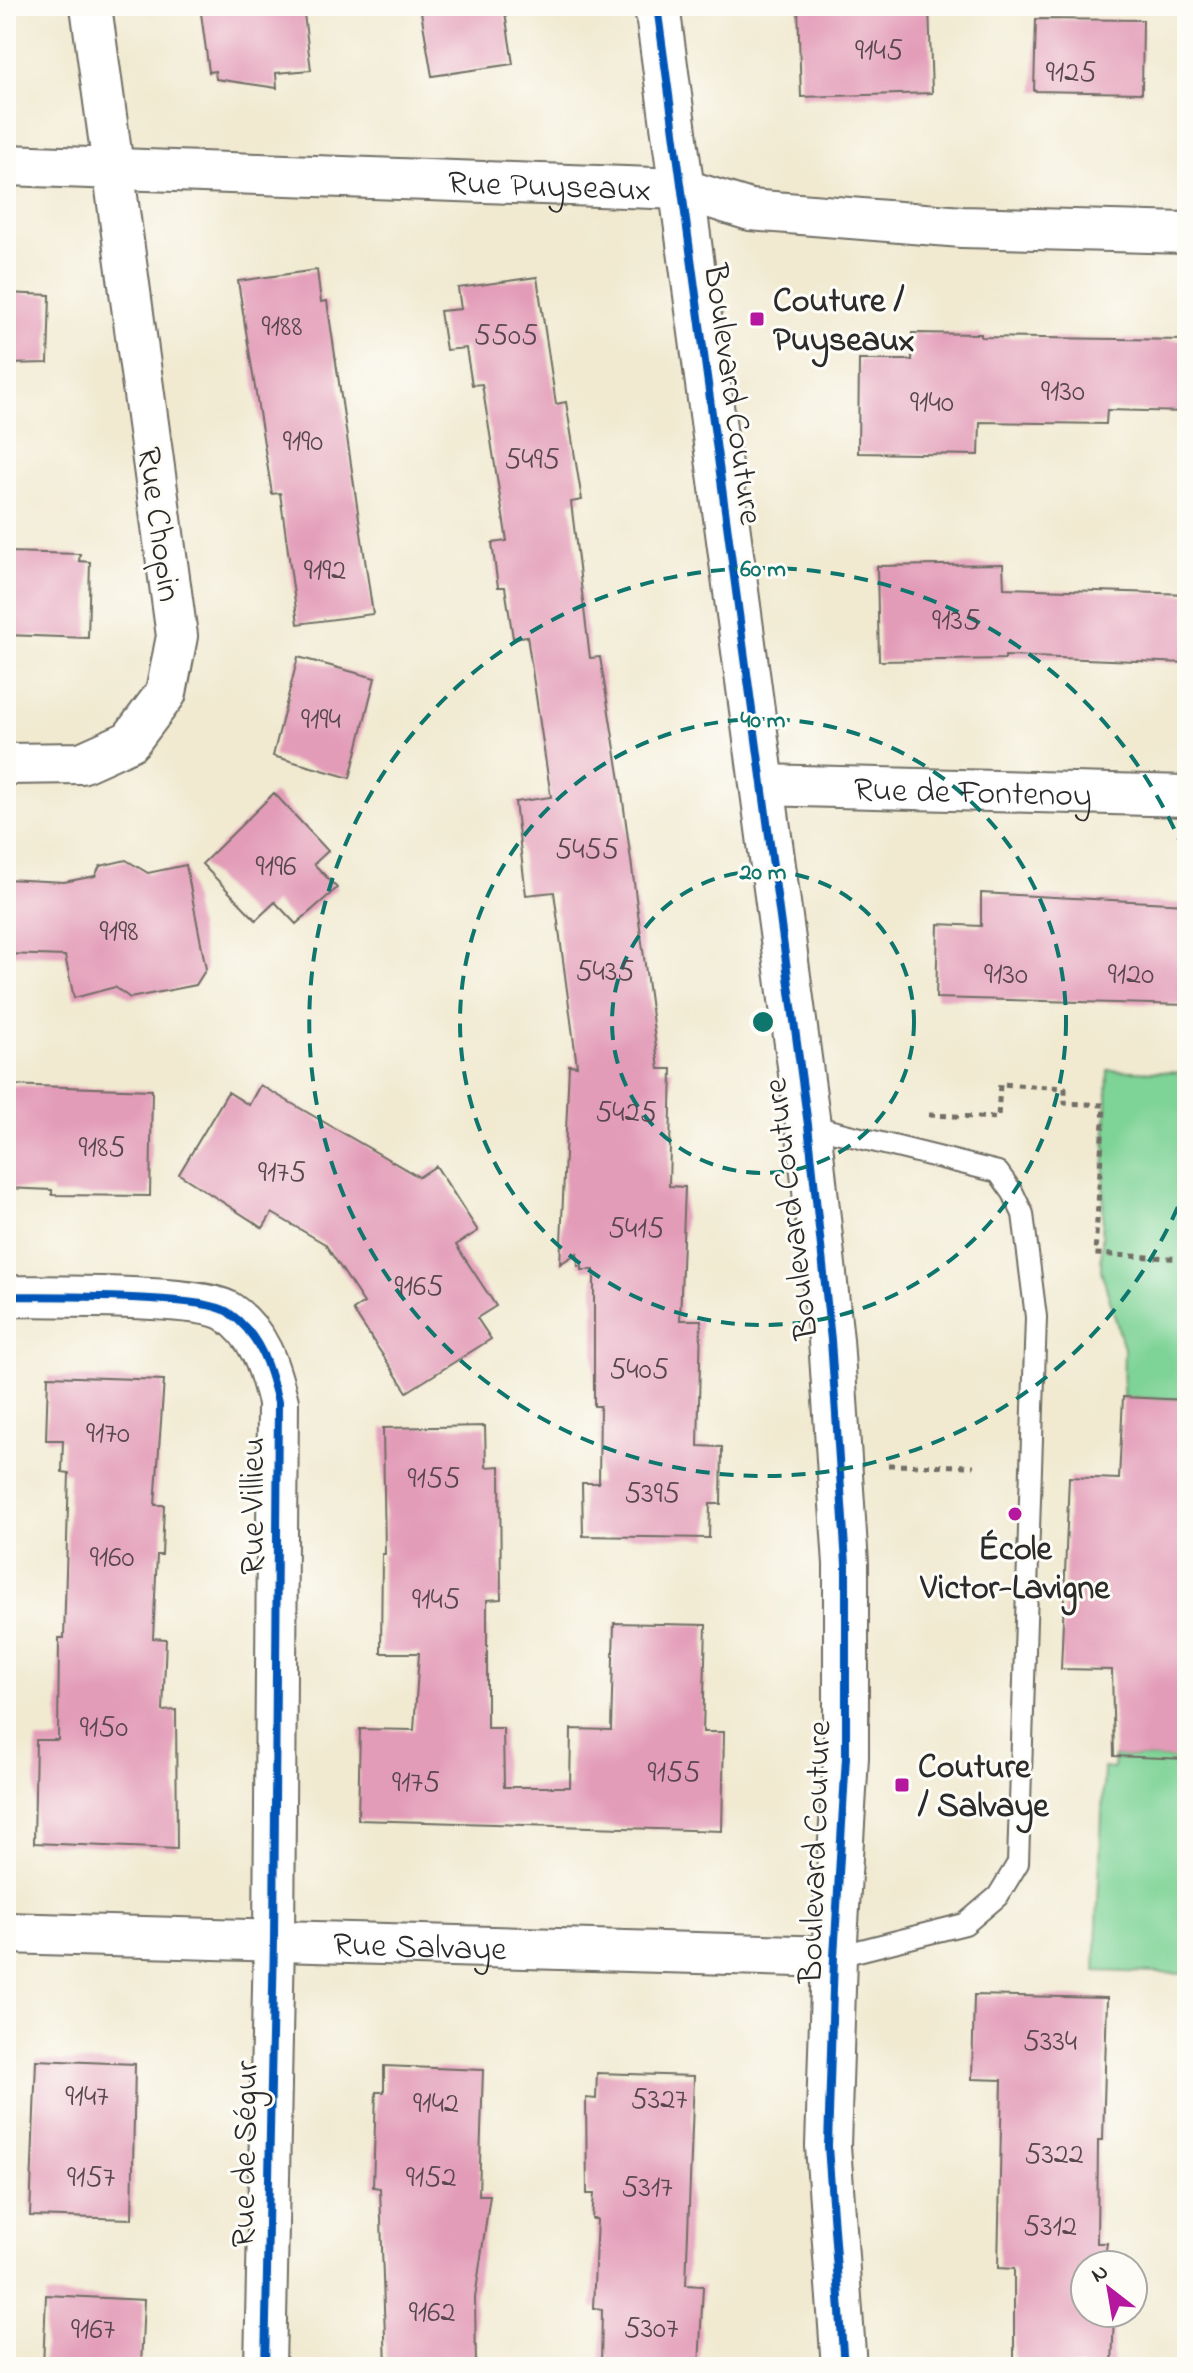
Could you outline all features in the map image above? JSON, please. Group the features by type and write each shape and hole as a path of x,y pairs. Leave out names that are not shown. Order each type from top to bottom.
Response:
{"street":[{"name":"Rue Chopin","path":"6,764 81,763 130,741 166,693 177,636 91,6"},
{"name":"Boulevard Couture","path":"657,6 808,1125 831,1340 846,1564 846,1757 834,1957 828,2146 844,2367"},
{"name":"Rue Puyseaux","path":"6,165 682,189 750,210 962,227 1187,233"},
{"name":"Rue de Fontenoy","path":"761,785 1187,796"},
{"name":"Rue Villieu","path":"6,1296 189,1302 226,1310 254,1335 269,1366 278,1402 274,1941"},
{"name":"Rue Salvaye","path":"6,1933 834,1957"},
{"name":"Rue de Ségur","path":"265,2367 274,1941"}],"lane":[{"path":"808,1125 998,1172 1023,1214 1036,1317 1018,1863 998,1896 965,1924 834,1957"}],"path":[{"path":"839,1465 974,1466"}],"green space":[{"path":"1108,1070 1187,1073 1187,1400 1123,1397 1124,1348 1101,1270"},
{"path":"1114,1756 1187,1759 1187,1974 1095,1971 1104,1768 1113,1769"}],"building":[{"path":"200,6 303,6 311,70 276,73 277,88 216,79 215,71 209,72"},
{"path":"420,6 504,6 513,64 432,76"},
{"path":"798,6 929,6 932,93 801,97"},
{"path":"1036,19 1143,20 1142,93 1034,91"},
{"path":"317,270 321,302 327,301 373,614 298,624 280,493 272,494 238,281"},
{"path":"537,277 556,404 566,402 582,500 571,502 590,658 600,657 621,786 659,1069 672,1069 669,1186 685,1187 680,1320 701,1320 698,1446 722,1447 721,1504 710,1504 709,1538 583,1536 582,1483 599,1483 600,1406 594,1406 594,1270 582,1270 582,1266 578,1266 577,1253 560,1264 569,1065 577,1066 554,892 526,895 515,802 551,797 527,636 513,638 505,587 498,587 492,543 507,541 482,384 472,385 466,348 446,350 440,311 461,309 458,288"},
{"path":"6,293 50,295 48,363 7,364"},
{"path":"912,333 1187,340 1187,412 1107,410 1106,424 980,422 979,455 858,453 859,360 912,360"},
{"path":"6,552 80,554 79,561 90,562 88,638 6,635"},
{"path":"1003,564 1004,588 1187,594 1187,663 1005,656 1005,659 879,661 877,566"},
{"path":"298,657 375,678 350,778 273,756"},
{"path":"274,793 328,851 314,864 337,888 296,924 275,902 256,920 202,864"},
{"path":"126,860 148,873 186,865 206,969 196,985 130,998 115,987 74,998 65,956 6,954 6,879 64,882 95,876 100,866"},
{"path":"981,893 1187,904 1187,1005 936,998 938,924 981,926"},
{"path":"6,1085 152,1090 150,1196 52,1195 52,1190 6,1188"},
{"path":"260,1085 419,1177 436,1166 478,1231 456,1245 496,1306 477,1318 491,1339 407,1392 353,1310 364,1303 325,1244 272,1213 263,1228 179,1174 228,1092 249,1105"},
{"path":"48,1376 164,1380 155,1505 164,1505 162,1555 157,1555 153,1638 166,1639 163,1711 176,1710 177,1849 34,1843 36,1740 58,1740 59,1638 64,1638 69,1473 62,1472 63,1440 46,1440"},
{"path":"1123,1397 1187,1400 1187,1759 1114,1756 1112,1670 1061,1669 1069,1477 1119,1479"},
{"path":"485,1426 486,1467 500,1466 501,1599 487,1600 487,1728 503,1728 504,1787 570,1787 571,1729 611,1730 614,1623 706,1625 703,1732 724,1732 722,1831 358,1820 360,1729 414,1730 419,1653 381,1653 382,1554 385,1554 383,1428"},
{"path":"974,1995 1107,1998 1103,2140 1098,2140 1097,2243 1107,2243 1106,2249 1069,2249 1069,2329 1113,2329 1112,2367 1014,2367 1014,2269 998,2268 1002,2080 972,2079"},
{"path":"36,2060 135,2064 132,2219 30,2216"},
{"path":"384,2066 483,2070 479,2195 490,2195 475,2298 476,2367 386,2367 380,2188 373,2187 376,2092 384,2092"},
{"path":"597,2073 694,2076 686,2285 703,2286 699,2367 601,2367 602,2310 593,2308 597,2219 592,2219 594,2194 587,2194 586,2098 596,2099"},
{"path":"46,2295 144,2300 141,2367 43,2367"}],"cycle path":[{"path":"657,6 808,1125 831,1340 846,1564 846,1757 834,1957 828,2146 844,2367"},
{"path":"6,1296 157,1299 213,1306 228,1312 256,1341 267,1364 278,1402 274,1941 265,2367"}],"place":[{"name":"Couture / Puyseaux","path":"757,319"},
{"name":"École Victor-Lavigne","path":"1015,1514"},
{"name":"Couture / Salvaye","path":"902,1785"}]}
